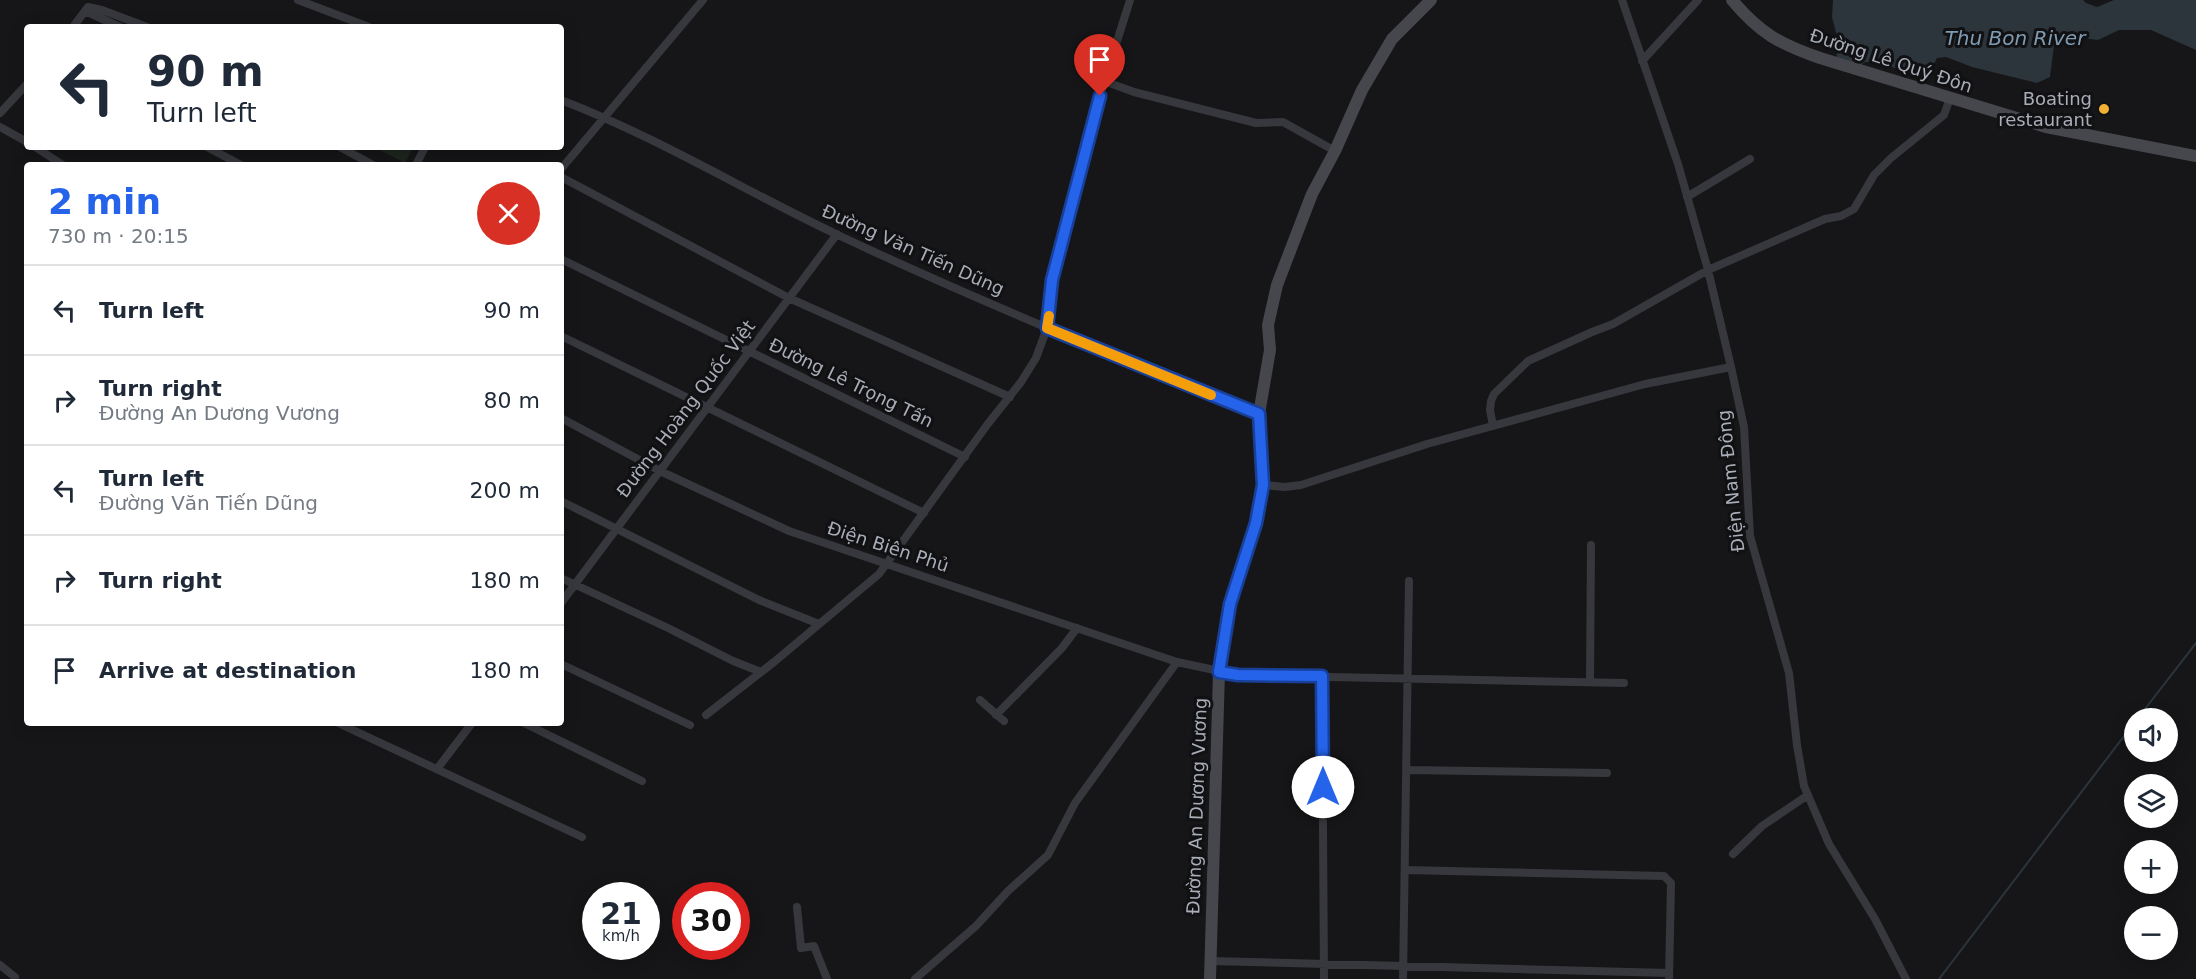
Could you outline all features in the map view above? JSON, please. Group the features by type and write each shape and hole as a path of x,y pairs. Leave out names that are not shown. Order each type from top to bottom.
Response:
{"main road":[{"name":"Đường An Dương Vương","path":"1209,979 1219,672 1230,604 1256,523 1263,485 1259,414 1270,350 1268,325 1277,285 1312,194 1335,151 1362,90 1392,39 1431,0"},
{"name":"Đường Lê Quý Đôn","path":"1732,0 1766,34 1788,47 2046,127 2196,156"}],"street":[{"path":"298,0 361,24"},
{"path":"564,165 703,0"},
{"path":"706,715 859,592 888,564 1036,358 1047,328 1052,280 1104,81 1130,0"},
{"name":"Điện Nam Đông","path":"1622,0 1678,164 1708,270 1731,367 1744,427 1750,536 1789,673 1797,745 1808,795 1828,844 1875,919 1906,979"},
{"path":"1642,61 1698,0"},
{"path":"75,24 88,7 139,24"},
{"path":"85,11 113,24"},
{"path":"1104,81 1134,92 1256,123 1283,122 1335,151"},
{"path":"0,113 24,87"},
{"path":"1493,426 1490,410 1494,394 1528,361 1613,324 1708,270 1825,219 1851,212 1874,175 1891,158 1944,115 1950,98"},
{"name":"Đường Văn Tiến Dũng","path":"564,101 604,117 837,234 1047,328 1259,414"},
{"path":"0,128 24,140"},
{"path":"40,150 58,162"},
{"path":"213,150 235,162"},
{"path":"346,150 368,162"},
{"path":"1687,197 1750,159"},
{"path":"564,179 789,298 1010,397"},
{"name":"Đường Hoàng Quốc Việt","path":"564,599 837,234"},
{"name":"Đường Lê Trọng Tấn","path":"564,260 965,457"},
{"path":"564,337 924,513"},
{"path":"1263,485 1285,487 1301,484 1427,444 1644,384 1731,367"},
{"name":"Điện Biên Phủ","path":"564,420 660,471 789,531 1177,662 1238,675 1624,683"},
{"path":"564,502 759,600 819,624"},
{"path":"1590,682 1591,545"},
{"path":"564,580 668,628 733,662 761,672"},
{"path":"1403,979 1408,770 1409,581"},
{"path":"996,715 1062,648 1077,628"},
{"path":"915,979 976,926 1008,891 1048,855 1075,803 1177,662"},
{"path":"564,665 690,725"},
{"path":"1322,676 1324,979"},
{"path":"980,700 1004,721"},
{"path":"344,726 582,837"},
{"path":"437,769 470,726"},
{"path":"530,726 642,781"},
{"path":"1408,770 1607,773"},
{"path":"1733,854 1762,826 1808,795"},
{"path":"1210,961 1669,976 1671,883 1664,876 1405,870"},
{"path":"796,907 801,948 814,945 827,979"},
{"path":"0,965 15,977"}],"shaded area":[{"path":"380,150 412,150 406,162"}],"water":[{"name":"Thu Bon River","path":"1833,0 2083,0 2097,7 2114,0 2196,0 2196,50 2151,30 2119,30 2098,40 2059,35 2055,38 2050,77 2037,83 1972,67 1946,57 1937,58 1929,74 1923,75 1872,62 1865,62 1860,66 1836,59 1839,44 1832,17"}],"waterway":[{"path":"2146,708 2196,643"},
{"path":"1939,979 2124,736"}],"slow traffic":[{"path":"1049,316 1047,328 1211,395"}],"place":[{"name":"Boating restaurant","path":"2104,109"}],"route":[{"path":"1100,96 1052,280 1047,328 1259,414 1263,485 1256,523 1230,604 1219,672 1238,675 1322,676 1323,787"}]}
